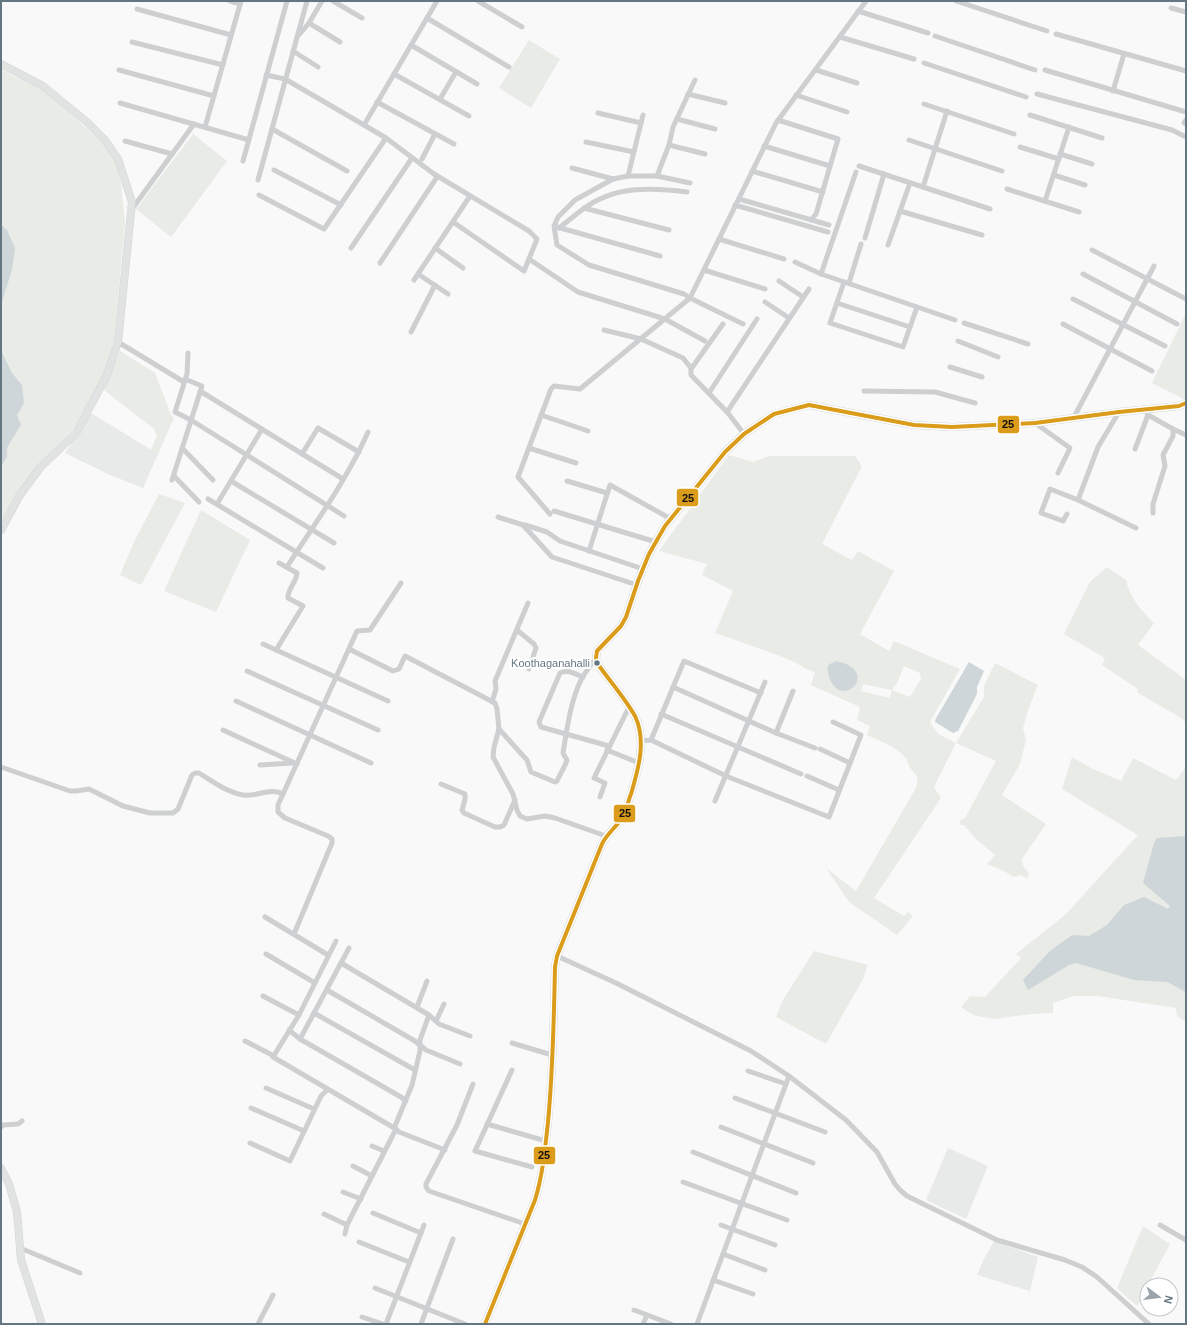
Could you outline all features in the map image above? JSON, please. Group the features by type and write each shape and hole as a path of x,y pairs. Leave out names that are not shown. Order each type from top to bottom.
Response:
{"street":[{"path":"205,127 240,2 230,1"},
{"path":"243,161 287,1"},
{"path":"258,180 306,1"},
{"path":"296,38 309,22 322,1"},
{"path":"333,1 362,18"},
{"path":"364,125 437,1"},
{"path":"478,1 522,27"},
{"path":"656,542 598,524 552,512 518,477 528,448 551,389 554,386 580,390 690,298 778,120 866,1"},
{"path":"956,1 1047,31"},
{"path":"1171,8 1186,12"},
{"path":"137,9 231,35"},
{"path":"858,11 928,33"},
{"path":"427,18 509,67"},
{"path":"309,22 340,42"},
{"path":"1056,34 1186,71"},
{"path":"936,36 1035,70"},
{"path":"840,37 914,59"},
{"path":"132,42 223,65"},
{"path":"411,45 477,84"},
{"path":"293,51 318,67"},
{"path":"1113,91 1124,54"},
{"path":"924,62 1026,97"},
{"path":"1,64 43,86 87,122 105,140 118,159 132,202 118,342 107,375 76,433 40,468 20,495 1,530"},
{"path":"120,70 214,96"},
{"path":"816,70 857,83"},
{"path":"1045,70 1186,112"},
{"path":"440,99 456,72"},
{"path":"394,74 469,116"},
{"path":"266,75 285,79 386,138 437,176 529,232 537,240 524,271 452,222"},
{"path":"657,176 669,145 673,127 695,80"},
{"path":"688,94 725,103"},
{"path":"1037,94 1172,130 1186,137"},
{"path":"796,95 847,112"},
{"path":"377,102 454,144"},
{"path":"120,103 249,140"},
{"path":"924,104 1014,134"},
{"path":"923,187 947,111"},
{"path":"598,113 641,123"},
{"path":"628,176 643,115"},
{"path":"1030,115 1102,138"},
{"path":"677,119 715,129"},
{"path":"778,120 838,139 816,214 810,220"},
{"path":"1186,120 1184,123 1186,124"},
{"path":"132,209 194,124"},
{"path":"1045,201 1069,128"},
{"path":"272,129 346,171"},
{"path":"422,159 435,134"},
{"path":"260,195 324,229 386,138"},
{"path":"909,140 1002,171"},
{"path":"125,141 172,154"},
{"path":"586,142 634,152"},
{"path":"669,145 704,154"},
{"path":"764,146 830,166"},
{"path":"1020,147 1092,164"},
{"path":"351,248 412,158"},
{"path":"859,166 990,209"},
{"path":"572,168 613,179"},
{"path":"274,170 341,205"},
{"path":"752,171 823,192"},
{"path":"821,274 856,172"},
{"path":"865,238 884,174"},
{"path":"1054,175 1085,185"},
{"path":"380,263 437,176"},
{"path":"690,183 657,176 628,176 613,179 575,200 558,218 556,227 556,245 589,265 684,294 743,324"},
{"path":"888,244 910,183"},
{"path":"556,227 584,208 611,194 628,190 658,188 686,192"},
{"path":"1007,189 1078,212"},
{"path":"414,280 470,196"},
{"path":"739,199 829,225"},
{"path":"735,205 828,232"},
{"path":"584,208 669,230"},
{"path":"900,211 982,235"},
{"path":"556,227 660,256"},
{"path":"719,238 784,259"},
{"path":"861,244 830,323 903,347 917,307"},
{"path":"435,248 463,268"},
{"path":"1092,250 1186,299"},
{"path":"529,259 578,292 665,319 705,341"},
{"path":"795,262 821,274 955,320"},
{"path":"1074,417 1154,266"},
{"path":"704,270 765,289"},
{"path":"418,274 448,294"},
{"path":"1083,274 1176,324"},
{"path":"779,281 803,297"},
{"path":"411,332 435,285"},
{"path":"727,412 808,289"},
{"path":"1073,299 1165,346"},
{"path":"765,302 789,318"},
{"path":"837,303 910,327"},
{"path":"709,393 757,319"},
{"path":"964,323 1028,344"},
{"path":"691,369 724,324"},
{"path":"1063,324 1152,370"},
{"path":"604,330 641,339 683,358 689,364 691,375 727,412 744,434"},
{"path":"118,342 185,380 202,386 173,478 199,502"},
{"path":"958,342 998,357"},
{"path":"188,353 185,380 175,412 191,420 344,516"},
{"path":"950,367 982,377"},
{"path":"200,391 343,479"},
{"path":"864,391 935,392 975,403"},
{"path":"485,1324 540,1182 550,1099 555,967 557,956 606,836 618,825 624,814 640,763 640,741 635,717 597,663 597,651 621,626 626,617 643,569 656,542 671,519 725,452 744,434 774,414 809,405 914,425 952,427 1035,423 1119,412 1147,412 1179,406 1186,403"},
{"path":"1078,500 1098,447 1119,412"},
{"path":"1147,412 1173,429 1186,435"},
{"path":"1135,449 1147,412"},
{"path":"541,415 588,431"},
{"path":"1035,423 1070,448 1058,473"},
{"path":"302,454 318,428 359,452"},
{"path":"217,504 262,429"},
{"path":"1153,513 1153,504 1165,466 1163,455 1173,436 1173,429"},
{"path":"287,567 343,479 359,452 368,432"},
{"path":"182,448 213,480"},
{"path":"528,448 576,463"},
{"path":"231,481 334,543"},
{"path":"567,481 607,493"},
{"path":"590,551 610,485 671,519"},
{"path":"1067,514 1063,521 1041,513 1050,489 1078,500 1136,528"},
{"path":"208,499 323,568"},
{"path":"498,517 547,532 560,541 643,569"},
{"path":"523,525 552,557 637,585"},
{"path":"276,650 303,606 288,598 288,594 297,577 297,573 279,563"},
{"path":"294,934 332,843 332,839 285,818 278,812 278,805 357,632 370,630 401,583"},
{"path":"492,702 496,689 495,681 528,603"},
{"path":"517,630 534,644 536,648 529,669"},
{"path":"263,644 388,701"},
{"path":"349,649 393,671 399,669 405,656 492,702 497,706 499,730 494,747 494,757 515,800 520,816 526,819 545,816 555,818 606,836"},
{"path":"499,730 527,760 531,772 555,782 557,781 567,762 563,753 566,733 579,683 596,658"},
{"path":"650,740 684,661 761,693"},
{"path":"247,671 378,730"},
{"path":"582,677 568,671 560,673 539,722 541,727 566,733 608,748 640,763"},
{"path":"714,801 765,682"},
{"path":"673,687 750,720 776,733 850,763"},
{"path":"776,733 793,691"},
{"path":"236,701 371,763"},
{"path":"600,797 605,783 594,778 629,707"},
{"path":"661,714 801,774"},
{"path":"640,741 650,740 726,776 829,817 861,736 833,722"},
{"path":"223,730 296,763"},
{"path":"260,765 296,763"},
{"path":"1,767 70,791 89,789 123,806 150,813 173,813 178,809 192,775 195,773 199,773 224,789 245,795 271,791 283,794"},
{"path":"807,776 840,790"},
{"path":"441,784 465,794 462,810 464,812 495,827 504,825 515,800"},
{"path":"265,917 328,955"},
{"path":"274,1056 299,1015 336,941"},
{"path":"300,1039 349,948"},
{"path":"266,954 315,983"},
{"path":"557,956 616,983 752,1051 789,1076 840,1114 877,1152 895,1184 908,1196 997,1240 1065,1260 1082,1267 1097,1277 1148,1324"},
{"path":"341,963 430,1015 439,1024 470,1036"},
{"path":"417,1007 427,981"},
{"path":"327,990 415,1041 426,1050 460,1064"},
{"path":"263,996 299,1015"},
{"path":"436,1021 444,1004"},
{"path":"314,1013 415,1070"},
{"path":"345,1234 347,1225 396,1129 396,1122 406,1102 412,1085 420,1051 420,1040 430,1015"},
{"path":"289,1030 300,1039 401,1097 406,1102"},
{"path":"244,1041 274,1056 273,1058 396,1129 445,1150"},
{"path":"512,1043 552,1056"},
{"path":"512,1070 475,1151 532,1167"},
{"path":"748,1071 786,1084"},
{"path":"697,1324 789,1076"},
{"path":"473,1084 457,1125 426,1184 428,1189 525,1224"},
{"path":"266,1088 314,1109"},
{"path":"250,1143 290,1161 314,1109 321,1096 327,1090"},
{"path":"735,1098 825,1132"},
{"path":"251,1108 304,1131"},
{"path":"1,1127 3,1125 18,1124 22,1121"},
{"path":"488,1124 546,1141"},
{"path":"721,1127 812,1163"},
{"path":"372,1146 384,1151"},
{"path":"693,1152 796,1193"},
{"path":"352,1166 372,1176"},
{"path":"1,1168 9,1184 17,1212 21,1260 42,1324"},
{"path":"683,1182 787,1220"},
{"path":"342,1192 361,1199"},
{"path":"373,1213 421,1233"},
{"path":"324,1214 347,1225"},
{"path":"362,1317 384,1324 424,1225"},
{"path":"721,1225 775,1245"},
{"path":"1160,1225 1186,1240"},
{"path":"421,1324 454,1239"},
{"path":"359,1242 409,1262"},
{"path":"19,1250 25,1250 80,1273"},
{"path":"723,1254 765,1270"},
{"path":"713,1280 753,1294"},
{"path":"375,1288 465,1324"},
{"path":"258,1324 273,1295"},
{"path":"634,1310 671,1324"},
{"path":"643,1324 647,1315"}],"shaded area":[{"path":"529,40 560,59 531,108 499,88"},
{"path":"1,69 43,89 105,145 116,161 121,184 125,222 114,341 103,376 73,429 27,480 5,517 1,518 1,467 7,457 7,448 21,425 17,415 22,385 12,373 1,350 1,305 12,270 7,230 1,224"},
{"path":"193,134 227,161 171,237 136,209"},
{"path":"1,224 7,230 15,248 12,270 1,305"},
{"path":"1186,313 1186,400 1152,383"},
{"path":"1,350 12,373 22,385 24,403 17,415 21,425 7,448 7,457 1,467"},
{"path":"120,351 155,373 171,415 174,418 158,454 151,450 157,436 154,429 104,390"},
{"path":"91,413 158,454 143,488 110,475 65,453"},
{"path":"729,455 753,462 769,456 855,456 862,466 822,544 852,560 858,551 894,571 860,634 889,651 894,641 960,669 930,722 938,734 956,743 934,787 941,798 874,898 904,916 908,912 913,916 897,935 849,902 826,868 856,891 916,788 917,778 909,766 906,758 892,747 867,735 870,726 857,720 860,707 811,685 815,672 781,656 715,633 733,591 702,575 707,564 659,551","holes":["904,666 920,673 921,679 910,697 892,690 897,683","863,684 892,690 890,698 861,691"]},
{"path":"159,494 185,503 141,585 120,575 134,542"},
{"path":"201,510 250,540 216,612 164,591"},
{"path":"1107,567 1126,580 1130,592 1137,603 1154,623 1138,645 1186,680 1186,723 1181,718 1137,692 1138,689 1102,665 1105,658 1064,634 1090,582"},
{"path":"836,661 849,666 856,672 858,678 856,684 851,689 845,691 838,689 832,683 829,677 828,665"},
{"path":"969,662 984,671 977,687 977,694 958,731 953,733 935,722 935,720"},
{"path":"995,663 1038,685 1028,710 1023,728 1026,740 1020,764 1002,795 1046,824 1022,859 1023,866 1029,873 1027,879 1022,875 1014,877 987,864 995,855 975,838 964,825 961,825 959,821 965,818 996,761 956,743 984,697 984,686"},
{"path":"1072,757 1091,768 1121,781 1133,758 1176,780 1186,767 1186,1022 1177,1016 1176,1008 1098,996 1074,996 1053,1003 1053,1013 1031,1014 994,1019 973,1015 961,1007 970,996 985,997 1021,958 1016,954 1065,915 1138,835 1062,789"},
{"path":"1186,836 1186,992 1167,982 1134,980 1076,963 1069,965 1028,990 1023,980 1050,951 1072,935 1089,936 1107,925 1124,905 1144,897 1168,909 1170,906 1143,883 1154,843 1157,838"},
{"path":"814,951 868,965 863,979 826,1044 776,1017 783,1000"},
{"path":"948,1148 988,1166 966,1219 926,1200"},
{"path":"1143,1226 1170,1244 1152,1277 1139,1277 1139,1302 1137,1306 1117,1288"},
{"path":"994,1241 1038,1257 1030,1291 977,1275"}],"transit line":[{"name":"25","path":"485,1324 535,1200 540,1181 545,1152 550,1103 555,967 557,956 602,844 625,813 639,765 641,745 639,726 627,703 597,663 597,651 621,626 626,617 649,554 665,526 725,452 744,434 774,414 809,405 914,425 952,427 1035,423 1179,406 1186,403"}],"place":[{"name":"Koothaganahalli","path":"597,663"}]}
